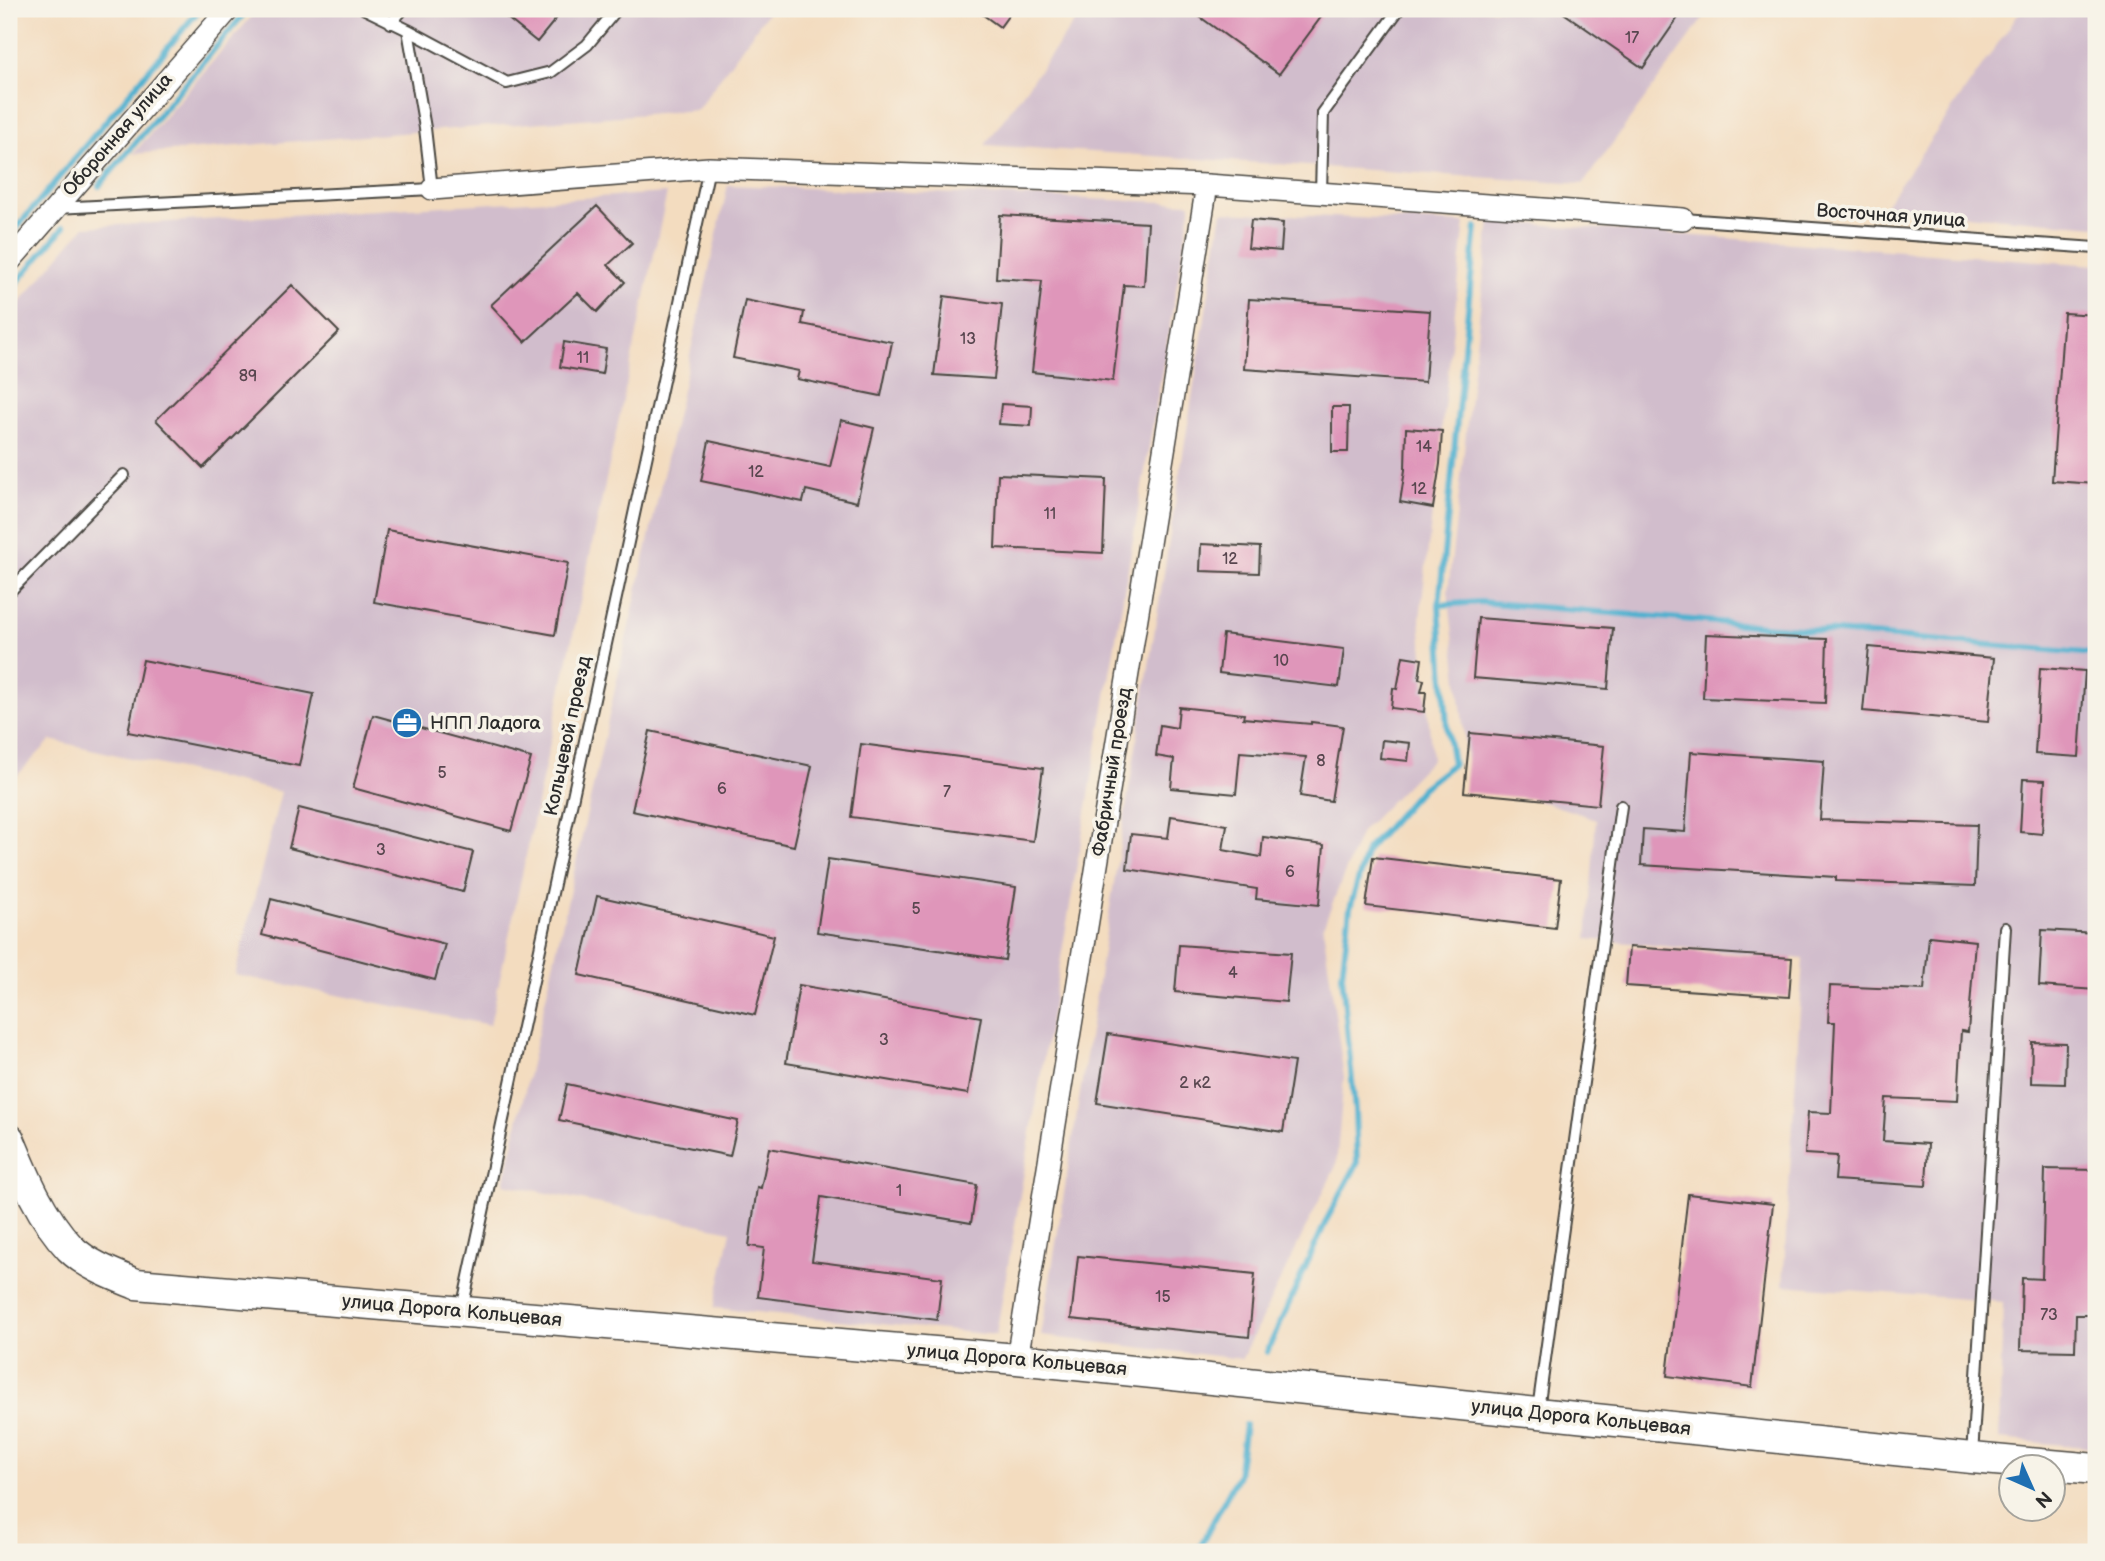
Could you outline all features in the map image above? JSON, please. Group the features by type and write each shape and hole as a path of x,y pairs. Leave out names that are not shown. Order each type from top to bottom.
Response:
{"street":[{"name":"Оборонная улица","path":"9,262 229,9"},
{"path":"432,189 709,168 1207,185 1683,219"},
{"name":"Фабричный проезд","path":"1017,1359 1207,185"},
{"name":"улица Дорога Кольцевая","path":"9,1139 35,1201 71,1249 105,1271 136,1284 1017,1359 2096,1469"}],"lane":[{"path":"365,9 507,83 551,72 587,45 617,9"},
{"path":"391,23 403,9"},
{"path":"1321,193 1323,113 1399,9"},
{"path":"54,208 432,189 425,128 408,30"},
{"name":"Кольцевой проезд","path":"461,1311 709,168"},
{"name":"Восточная улица","path":"1683,219 2096,248"},
{"path":"9,592 124,475"},
{"path":"1538,1413 1621,806"},
{"path":"1972,1458 2005,928"}],"shaded area":[{"path":"258,9 770,9 697,110 133,154"},
{"path":"1084,9 1710,9 1583,184 985,145"},
{"path":"2022,9 2096,9 2096,226 1883,208"},
{"path":"728,185 1191,203 996,1335 714,1308 731,1231 504,1184"},
{"path":"667,193 490,1025 235,975 281,792 51,740 9,784 9,315 84,227"},
{"path":"1222,212 1465,223 1420,619 1432,759 1361,832 1323,927 1344,1077 1336,1166 1242,1359 1041,1336"},
{"path":"1490,221 2096,265 2096,1448 1999,1439 2003,1302 1783,1285 1803,959 1587,939 1596,819 1469,778 1448,591"}],"building":[{"path":"496,9 564,9 537,42"},
{"path":"975,9 1013,9 1000,27"},
{"path":"1189,9 1327,9 1279,74"},
{"path":"1558,9 1684,9 1643,68"},
{"path":"597,206 632,243 608,265 625,282 597,312 578,293 525,342 491,305"},
{"path":"1000,215 1148,223 1144,286 1124,285 1113,381 1032,372 1042,281 996,278"},
{"path":"1251,220 1283,223 1281,251 1248,248"},
{"path":"292,285 339,332 203,468 156,420"},
{"path":"944,296 1002,304 994,379 934,375"},
{"path":"1249,299 1430,311 1425,382 1244,369"},
{"path":"745,300 804,312 802,324 892,342 881,396 797,379 799,371 733,358"},
{"path":"2064,313 2096,315 2096,484 2052,481"},
{"path":"564,342 606,349 602,374 560,367"},
{"path":"1001,404 1032,406 1031,426 999,424"},
{"path":"1332,407 1349,407 1348,452 1332,452"},
{"path":"841,420 874,428 857,502 806,490 803,502 701,481 709,441 830,467"},
{"path":"1406,428 1442,431 1433,508 1400,502 1405,470"},
{"path":"998,474 1106,479 1103,553 995,548"},
{"path":"387,530 568,563 555,635 374,602"},
{"path":"1201,544 1260,547 1259,573 1200,571"},
{"path":"1478,618 1613,628 1608,689 1473,678"},
{"path":"1223,634 1344,649 1339,687 1219,673"},
{"path":"1706,634 1827,639 1825,703 1703,698"},
{"path":"1869,647 1994,658 1988,722 1863,711"},
{"path":"1403,656 1422,659 1419,679 1424,680 1421,692 1426,692 1424,712 1391,708 1393,688 1397,689"},
{"path":"143,660 314,694 299,766 128,732"},
{"path":"2040,668 2085,671 2079,757 2035,754"},
{"path":"1179,707 1244,714 1243,718 1343,726 1331,801 1300,796 1306,757 1240,752 1236,794 1171,788 1174,759 1156,756 1160,725 1177,728"},
{"path":"373,715 531,758 511,831 353,788"},
{"path":"650,731 812,766 794,846 632,811"},
{"path":"1470,733 1604,746 1598,805 1464,792"},
{"path":"1382,740 1410,743 1408,761 1380,758"},
{"path":"861,744 1043,768 1033,841 851,817"},
{"path":"1691,752 1824,761 1820,820 1977,825 1975,886 1836,881 1836,877 1641,865 1643,829 1685,832"},
{"path":"2023,779 2045,780 2042,834 2020,832"},
{"path":"299,808 473,852 463,892 289,848"},
{"path":"1171,816 1227,825 1223,850 1261,857 1263,837 1324,845 1319,905 1256,899 1257,889 1127,869 1131,834 1168,838"},
{"path":"1373,857 1561,879 1555,928 1366,906"},
{"path":"828,859 1016,887 1005,960 817,932"},
{"path":"597,896 774,936 755,1015 579,975"},
{"path":"271,899 445,944 435,980 262,935"},
{"path":"2042,930 2096,933 2096,990 2039,986"},
{"path":"1929,936 1975,941 1968,1032 1961,1031 1957,1101 1886,1098 1883,1141 1928,1144 1926,1186 1835,1180 1837,1156 1805,1154 1808,1112 1831,1113 1835,1022 1828,1022 1830,986 1924,990"},
{"path":"1179,945 1291,953 1286,1002 1175,992"},
{"path":"1629,947 1792,958 1789,997 1626,986"},
{"path":"799,985 981,1017 968,1094 786,1063"},
{"path":"1108,1034 1294,1062 1283,1132 1097,1103"},
{"path":"2032,1042 2066,1043 2065,1084 2031,1083"},
{"path":"567,1084 738,1121 730,1156 559,1120"},
{"path":"769,1148 977,1185 971,1223 821,1197 812,1261 942,1278 937,1320 758,1297 764,1248 749,1246 757,1187 761,1188"},
{"path":"2045,1169 2096,1170 2096,1315 2076,1315 2075,1351 2020,1350 2022,1278 2042,1279"},
{"path":"1688,1194 1773,1204 1752,1387 1667,1376"},
{"path":"1078,1256 1255,1274 1249,1337 1071,1319"}],"waterway":[{"path":"9,237 200,9"},
{"path":"99,186 248,9"},
{"path":"9,292 64,227"},
{"path":"1476,227 1439,605 1480,602 2096,654"},
{"path":"1267,1352 1327,1219 1357,1164 1355,1111 1342,975 1350,908 1367,850 1422,788 1453,764 1447,727 1439,605"},
{"path":"1197,1552 1238,1475 1245,1425"}],"place":[{"name":"НПП Ладога","path":"407,723"}]}
